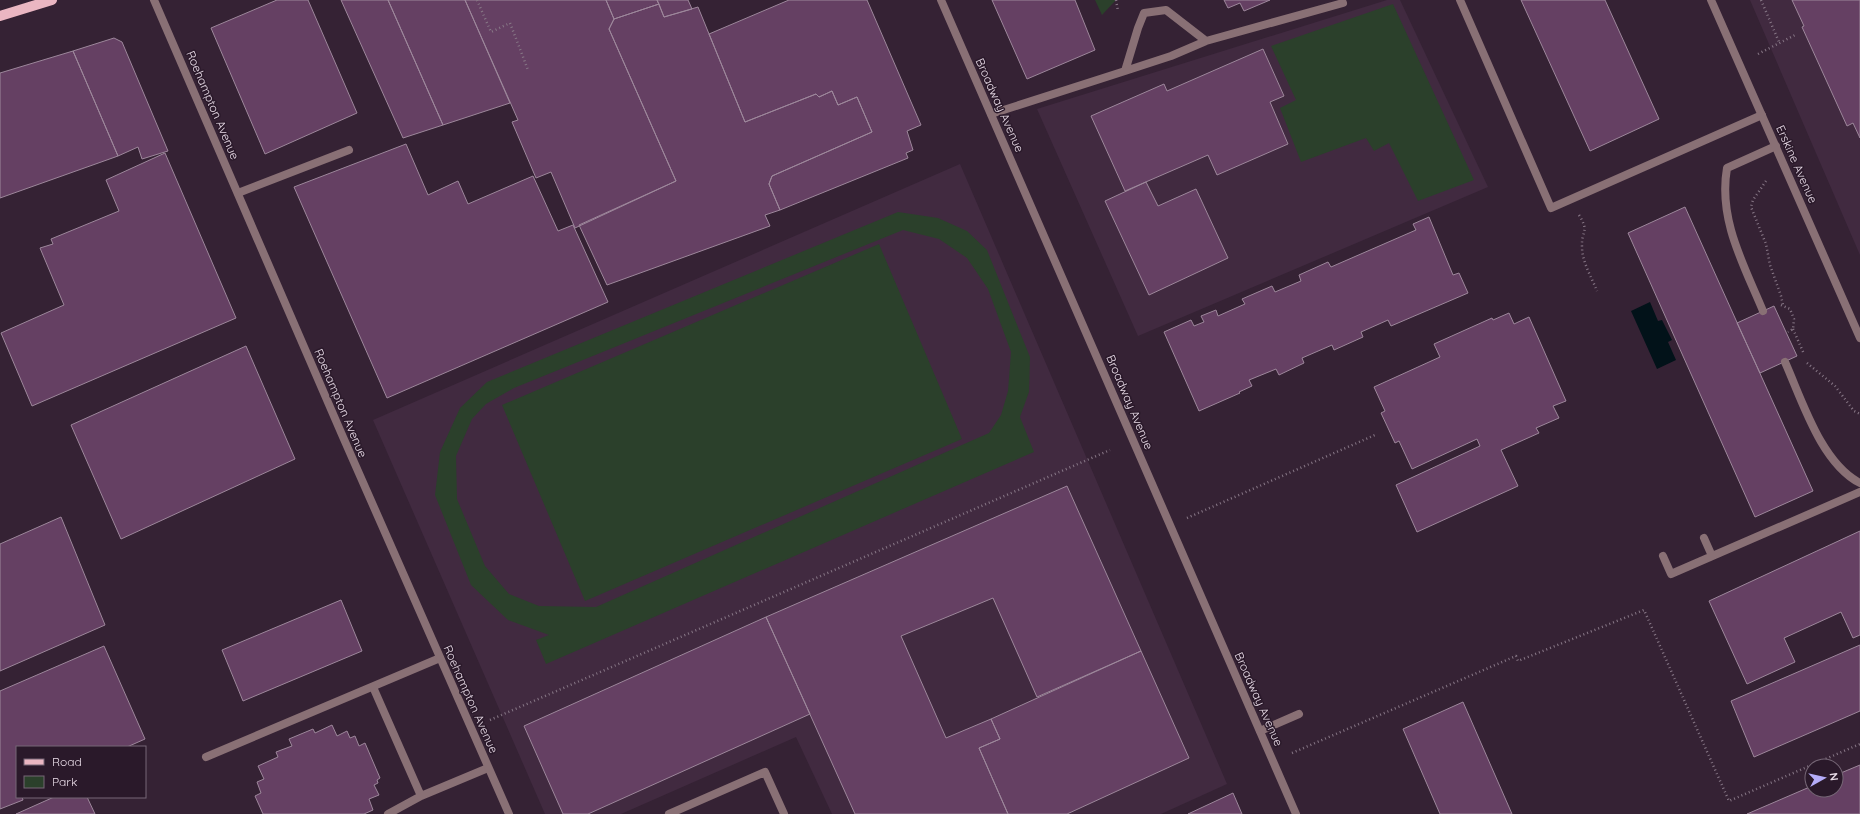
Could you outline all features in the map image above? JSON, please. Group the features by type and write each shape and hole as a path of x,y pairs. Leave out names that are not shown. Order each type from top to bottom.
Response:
{"main road":[{"path":"0,16 52,0"}],"street":[{"name":"Roehampton Avenue","path":"154,0 509,814"},
{"name":"Broadway Avenue","path":"941,0 1296,814"},
{"path":"1460,0 1550,208 1762,115"},
{"name":"Erskine Avenue","path":"1711,0 1857,323 1860,338"},
{"path":"991,114 1171,56 1206,41 1343,3"},
{"path":"1125,71 1144,13 1166,10 1206,41"},
{"path":"1763,311 1731,235 1724,184 1727,168 1776,146"},
{"path":"238,193 348,150"},
{"path":"1785,362 1823,444 1843,470 1860,483"},
{"path":"1663,556 1671,574 1860,492"},
{"path":"1704,538 1712,556"},
{"path":"206,757 440,658"},
{"path":"373,687 421,796"},
{"path":"1260,731 1298,714"},
{"path":"388,814 421,796 488,768"},
{"path":"669,814 765,772 784,814"}],"path":[{"path":"477,0 491,32 510,23 528,70"},
{"path":"1116,0 1118,11"},
{"path":"1761,0 1779,42"},
{"path":"1758,54 1797,34"},
{"path":"1766,181 1751,207 1766,244 1770,265 1783,305"},
{"path":"1571,199 1586,225 1582,247 1586,264 1597,291"},
{"path":"1777,306 1783,305 1790,309 1794,319 1793,329 1808,364 1835,386 1854,411 1860,414"},
{"path":"1788,332 1793,329"},
{"path":"1187,518 1375,436"},
{"path":"490,720 1110,450"},
{"path":"1292,753 1516,656 1518,661 1644,610 1729,801 1860,744"}],"shaded area":[{"path":"1387,0 1400,0 1488,187 1138,336 1037,109"},
{"path":"1750,0 1860,0 1860,255"},
{"path":"960,164 1227,784 1161,814 832,814 796,737 621,814 545,814 373,420"},
{"path":"1650,302 1658,321 1662,320 1672,340 1668,342 1676,360 1657,369 1631,311"}],"green space":[{"path":"1095,0 1116,0 1102,15"},
{"path":"1393,4 1474,180 1418,201 1389,143 1374,151 1366,138 1301,162 1280,108 1296,100 1271,46"},
{"path":"898,212 938,218 967,231 987,250 1030,357 1029,392 1020,417 1034,452 546,664 536,640 549,635 508,620 471,585 435,495 440,452 460,408 487,382","holes":["903,230 939,239 967,258 988,289 1011,352 1008,391 1001,415 989,433 596,607 539,606 509,594 485,566 457,499 456,456 472,419 486,404 514,388"]},
{"path":"879,244 962,439 585,601 502,405"}],"building":[{"path":"277,0 308,0 357,113 265,154 211,28"},
{"path":"341,0 388,0 443,125 403,138"},
{"path":"388,0 465,0 510,103 443,125"},
{"path":"465,0 606,0 614,19 609,29 676,181 575,228 551,172 536,178 512,122 518,120"},
{"path":"606,0 657,0 659,4 614,19"},
{"path":"657,0 688,0 692,9 664,17"},
{"path":"789,0 867,0 921,125 907,131 913,150 906,153 908,158 780,210 769,184 772,176 872,132 857,97 838,105 832,91 819,97 816,94 745,122 709,34"},
{"path":"992,0 1075,0 1095,50 1027,79"},
{"path":"1224,0 1270,0 1244,11 1240,3 1228,8"},
{"path":"1521,0 1605,0 1659,119 1590,151"},
{"path":"1792,0 1860,0 1860,138 1853,123 1847,126 1802,27 1804,26"},
{"path":"659,4 664,17 698,7 745,122 816,94 819,97 832,91 838,105 857,97 872,132 772,176 769,184 780,210 765,215 770,226 607,285 579,225 676,181 609,29 614,19"},
{"path":"114,38 122,42 168,151 142,159 138,147 118,156 73,51"},
{"path":"1263,49 1284,96 1270,102 1288,144 1217,175 1208,155 1125,191 1091,116 1164,84 1167,91"},
{"path":"73,51 118,156 0,198 0,73"},
{"path":"406,144 428,195 458,181 468,204 533,176 558,231 573,225 608,302 387,398 294,187"},
{"path":"165,153 236,318 32,406 1,333 64,305 40,248 53,244 51,239 119,211 106,180"},
{"path":"1146,182 1158,206 1196,189 1228,258 1149,295 1105,201"},
{"path":"1685,207 1813,491 1755,517 1628,233"},
{"path":"1429,217 1453,275 1459,273 1468,293 1391,326 1388,320 1361,332 1363,337 1334,350 1332,345 1302,358 1304,363 1279,375 1276,369 1249,380 1252,386 1239,392 1240,393 1199,411 1164,332 1191,320 1194,326 1204,322 1201,316 1216,310 1218,316 1245,304 1242,299 1272,286 1275,292 1301,281 1299,275 1328,262 1331,267 1416,230 1413,224"},
{"path":"1774,306 1797,356 1760,373 1737,323"},
{"path":"1509,313 1514,324 1529,317 1566,401 1553,406 1559,418 1536,428 1539,433 1501,450 1518,486 1417,532 1396,485 1480,446 1477,439 1412,469 1399,441 1395,443 1381,413 1385,411 1374,387 1440,357 1434,344 1492,318 1493,320"},
{"path":"246,346 295,459 121,539 71,425"},
{"path":"1067,486 1141,651 1037,697 993,598 901,636 946,738 991,719 1000,739 979,748 1008,814 855,814 766,617"},
{"path":"61,517 105,625 0,671 0,544"},
{"path":"1860,531 1860,635 1853,638 1841,612 1784,638 1795,662 1747,684 1709,601"},
{"path":"341,600 362,651 243,701 222,650"},
{"path":"766,617 810,714 588,814 563,814 524,726"},
{"path":"1860,645 1860,711 1754,757 1731,701"},
{"path":"104,646 145,739 129,746 16,746 16,798 22,798 23,800 0,809 0,691"},
{"path":"1141,651 1189,758 1067,814 1008,814 979,748 1000,739 991,719"},
{"path":"1463,702 1512,814 1440,814 1403,729"},
{"path":"332,725 337,736 347,731 350,738 355,736 359,746 365,743 380,778 377,780 378,783 374,785 379,795 369,799 373,810 364,814 263,814 255,796 261,793 257,782 264,779 258,766 278,757 276,752 292,746 289,739 313,729 315,733"},
{"path":"1860,765 1860,814 1747,814 1804,789 1804,798 1844,798 1844,772"},
{"path":"1233,793 1242,814 1188,814"},
{"path":"52,798 87,798 95,814 16,814"}]}
